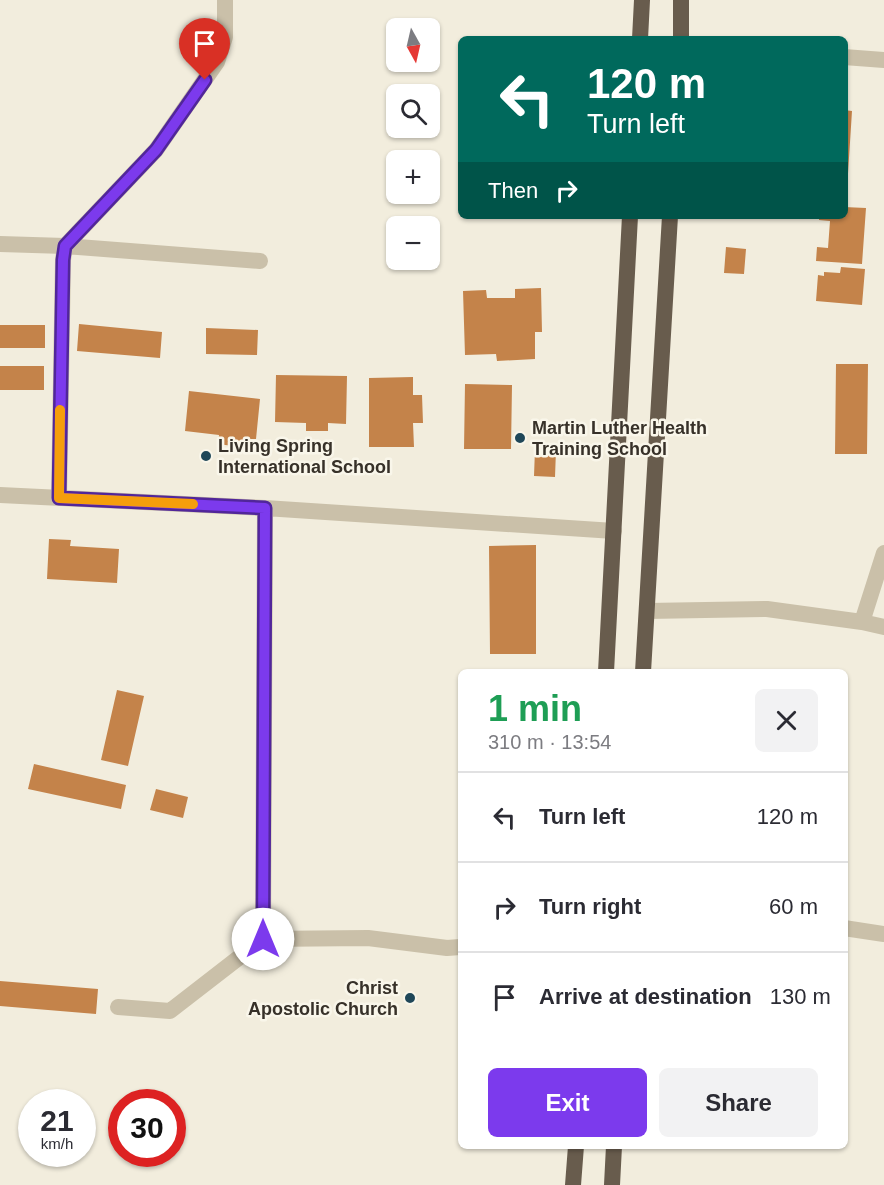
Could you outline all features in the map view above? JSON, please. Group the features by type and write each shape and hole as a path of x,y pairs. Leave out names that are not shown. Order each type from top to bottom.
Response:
{"highway":[{"path":"640,36 642,0"},
{"path":"681,0 681,36"},
{"path":"606,669 630,219"},
{"path":"644,669 670,219"},
{"path":"573,1185 576,1149"},
{"path":"612,1185 614,1149"}],"street":[{"path":"59,498 65,246 156,150 217,62 225,37 225,0"},
{"path":"848,57 884,60"},
{"path":"0,244 65,246 260,261"},
{"path":"0,495 265,508 614,531"},
{"path":"263,939 265,508"},
{"path":"861,622 884,553"},
{"path":"647,610 767,609 884,627"},
{"path":"848,929 884,934"},
{"path":"118,1007 170,1011 263,939 368,938 447,948 458,947"}],"building":[{"path":"848,110 852,111 848,173"},
{"path":"848,207 866,208 862,264 816,261 817,247 828,248 830,221 819,220 848,219"},
{"path":"726,247 746,249 744,274 724,273"},
{"path":"841,267 865,269 862,305 816,301 818,275 824,276 824,272 840,273"},
{"path":"541,288 542,332 535,332 535,359 497,361 496,354 465,355 463,291 486,290 487,298 515,298 515,289"},
{"path":"79,324 162,332 160,358 77,351"},
{"path":"0,325 45,325 45,348 0,348"},
{"path":"206,328 258,330 257,355 206,354"},
{"path":"836,364 868,364 867,454 835,454"},
{"path":"0,366 44,366 44,390 0,390"},
{"path":"276,375 347,376 346,424 328,423 328,431 306,431 306,423 275,422"},
{"path":"413,377 413,395 422,395 423,423 413,423 414,447 369,447 369,378"},
{"path":"465,384 512,385 511,449 464,449"},
{"path":"189,391 260,399 256,439 249,439 248,448 218,444 219,435 185,431"},
{"path":"535,449 556,450 555,477 534,476"},
{"path":"49,539 71,540 70,546 119,549 117,583 47,579"},
{"path":"536,545 536,654 490,654 489,546"},
{"path":"117,690 144,696 128,766 101,760"},
{"path":"34,764 126,785 121,809 28,789"},
{"path":"156,789 188,797 183,818 150,810"},
{"path":"0,981 98,989 96,1014 0,1006"}],"slow traffic":[{"path":"60,410 59,498 193,504"}],"place":[{"name":"Martin Luther Health Training School","path":"520,438"},
{"name":"Living Spring International School","path":"206,456"},
{"name":"Christ Apostolic Church","path":"410,998"}],"route":[{"path":"205,80 156,150 65,246 59,498 265,508 263,939"}]}
